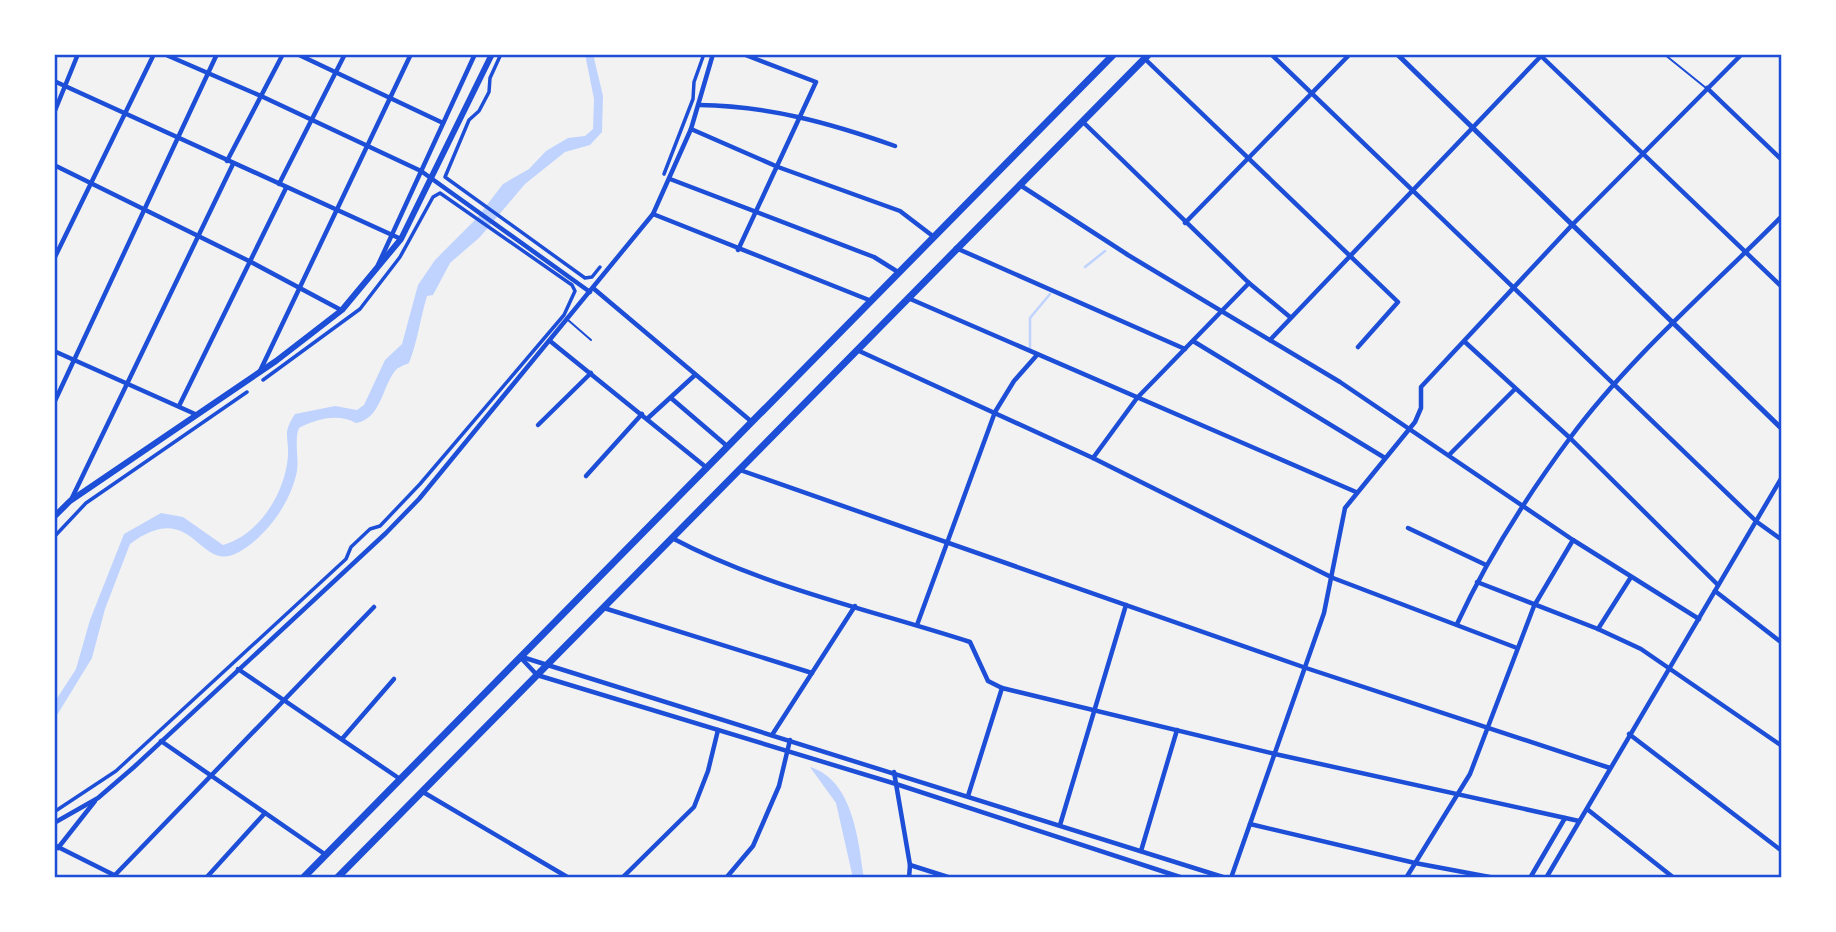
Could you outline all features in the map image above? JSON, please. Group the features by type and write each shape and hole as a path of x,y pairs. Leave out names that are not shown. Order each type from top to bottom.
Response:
{"main road":[{"path":"54,517 70,501 260,371 342,310 401,239 433,179 492,54"},
{"path":"303,878 1114,54"},
{"path":"337,878 1147,56"}],"street":[{"path":"54,113 78,54"},
{"path":"54,259 154,54"},
{"path":"164,54 368,146 460,193 591,290 752,422"},
{"path":"54,403 217,54"},
{"path":"227,161 283,54"},
{"path":"297,54 443,123"},
{"path":"279,184 345,54"},
{"path":"260,371 297,287 411,54"},
{"path":"377,269 390,233 475,54"},
{"path":"460,193 449,181 446,172 469,120 479,111 489,93 490,78 501,54"},
{"path":"663,174 693,99 694,82 704,54"},
{"path":"374,607 283,699 118,877 56,846 98,798 411,508 568,320 653,214 691,129 713,54"},
{"path":"738,250 816,80 743,54"},
{"path":"1271,54 1614,386 1757,522 1782,540"},
{"path":"1185,223 1350,54"},
{"path":"1397,54 1782,429"},
{"path":"1231,878 1306,668 1333,578 1341,521 1356,492 1411,428 1420,412 1421,387 1640,154 1742,54"},
{"path":"1270,340 1541,55 1640,154 1782,288"},
{"path":"1147,56 1399,304 1358,347"},
{"path":"54,81 401,239"},
{"path":"1707,88 1782,160"},
{"path":"699,105 745,106 801,116 895,146"},
{"path":"1082,121 1185,223 1290,317"},
{"path":"691,129 778,167 900,211 934,237"},
{"path":"70,501 233,164"},
{"path":"54,165 342,310"},
{"path":"670,178 874,257 898,272"},
{"path":"1019,184 1128,255 1222,309 1411,428 1573,540 1699,619"},
{"path":"179,406 286,188"},
{"path":"54,812 116,771 346,559 351,547 370,529 380,526 421,484 564,315 575,295 572,285 443,193 433,197 400,257 360,309 264,380"},
{"path":"653,214 869,300"},
{"path":"1457,624 1486,565 1570,438 1614,386 1675,322 1782,216"},
{"path":"528,242 585,278 592,277 600,267"},
{"path":"955,248 1185,349"},
{"path":"1093,458 1137,398 1249,283"},
{"path":"908,298 1356,492"},
{"path":"550,341 707,468"},
{"path":"1193,341 1385,458"},
{"path":"1465,342 1570,438 1718,585"},
{"path":"857,350 1093,458 1333,578 1517,648"},
{"path":"54,351 195,414"},
{"path":"917,625 995,412 1009,388 1037,355"},
{"path":"538,425 592,373"},
{"path":"648,418 695,375"},
{"path":"1450,454 1515,389"},
{"path":"54,537 86,503 247,392"},
{"path":"671,398 728,446"},
{"path":"586,475 642,414"},
{"path":"740,470 1306,668 1610,768"},
{"path":"1546,878 1782,477"},
{"path":"1408,528 1486,565"},
{"path":"672,538 713,559 972,643 988,681 1002,688 1275,754 1579,821"},
{"path":"1406,878 1457,795 1488,729 1534,606 1573,540"},
{"path":"1598,629 1631,577"},
{"path":"1476,582 1598,629 1671,666 1782,747"},
{"path":"1715,592 1782,643"},
{"path":"1060,825 1092,709 1126,605"},
{"path":"772,735 855,606"},
{"path":"604,608 812,673"},
{"path":"521,657 1226,878"},
{"path":"521,657 537,675 896,784 1181,878"},
{"path":"238,669 400,779"},
{"path":"342,739 394,679"},
{"path":"968,796 1002,688"},
{"path":"622,878 694,807 708,771 718,730"},
{"path":"1141,851 1177,730"},
{"path":"1629,734 1782,851"},
{"path":"726,878 753,846 779,786 790,740"},
{"path":"161,741 326,855"},
{"path":"894,772 911,864 909,878"},
{"path":"422,791 569,878"},
{"path":"54,823 98,798"},
{"path":"1586,809 1674,878"},
{"path":"205,878 265,813"},
{"path":"1530,878 1565,818"},
{"path":"1250,824 1415,863 1495,878"},
{"path":"1073,841 1076,831"},
{"path":"911,864 951,878"}],"lane":[{"path":"1664,54 1707,88"},
{"path":"568,320 591,340"}],"water":[{"path":"585,54 593,54 603,96 602,132 590,145 565,152 525,184 480,237 450,263 433,295 427,296 409,363 395,371 371,415 356,423 342,418 327,418 299,428 294,483 276,517 259,537 239,552 225,557 214,554 182,532 169,528 152,532 130,544 105,609 92,658 54,720 54,703 76,669 90,620 124,534 161,513 183,517 223,545 236,540 259,522 276,498 282,484 288,456 287,431 295,414 335,406 357,410 364,405 385,360 402,344 418,285 435,260 477,218 503,184 529,169 546,151 568,138 585,136 593,129 594,99"},
{"path":"810,767 836,784 844,798 856,829 864,878 853,878 836,803"}],"waterway":[{"path":"1085,267 1105,251"},
{"path":"1030,350 1030,318 1050,294"}]}
